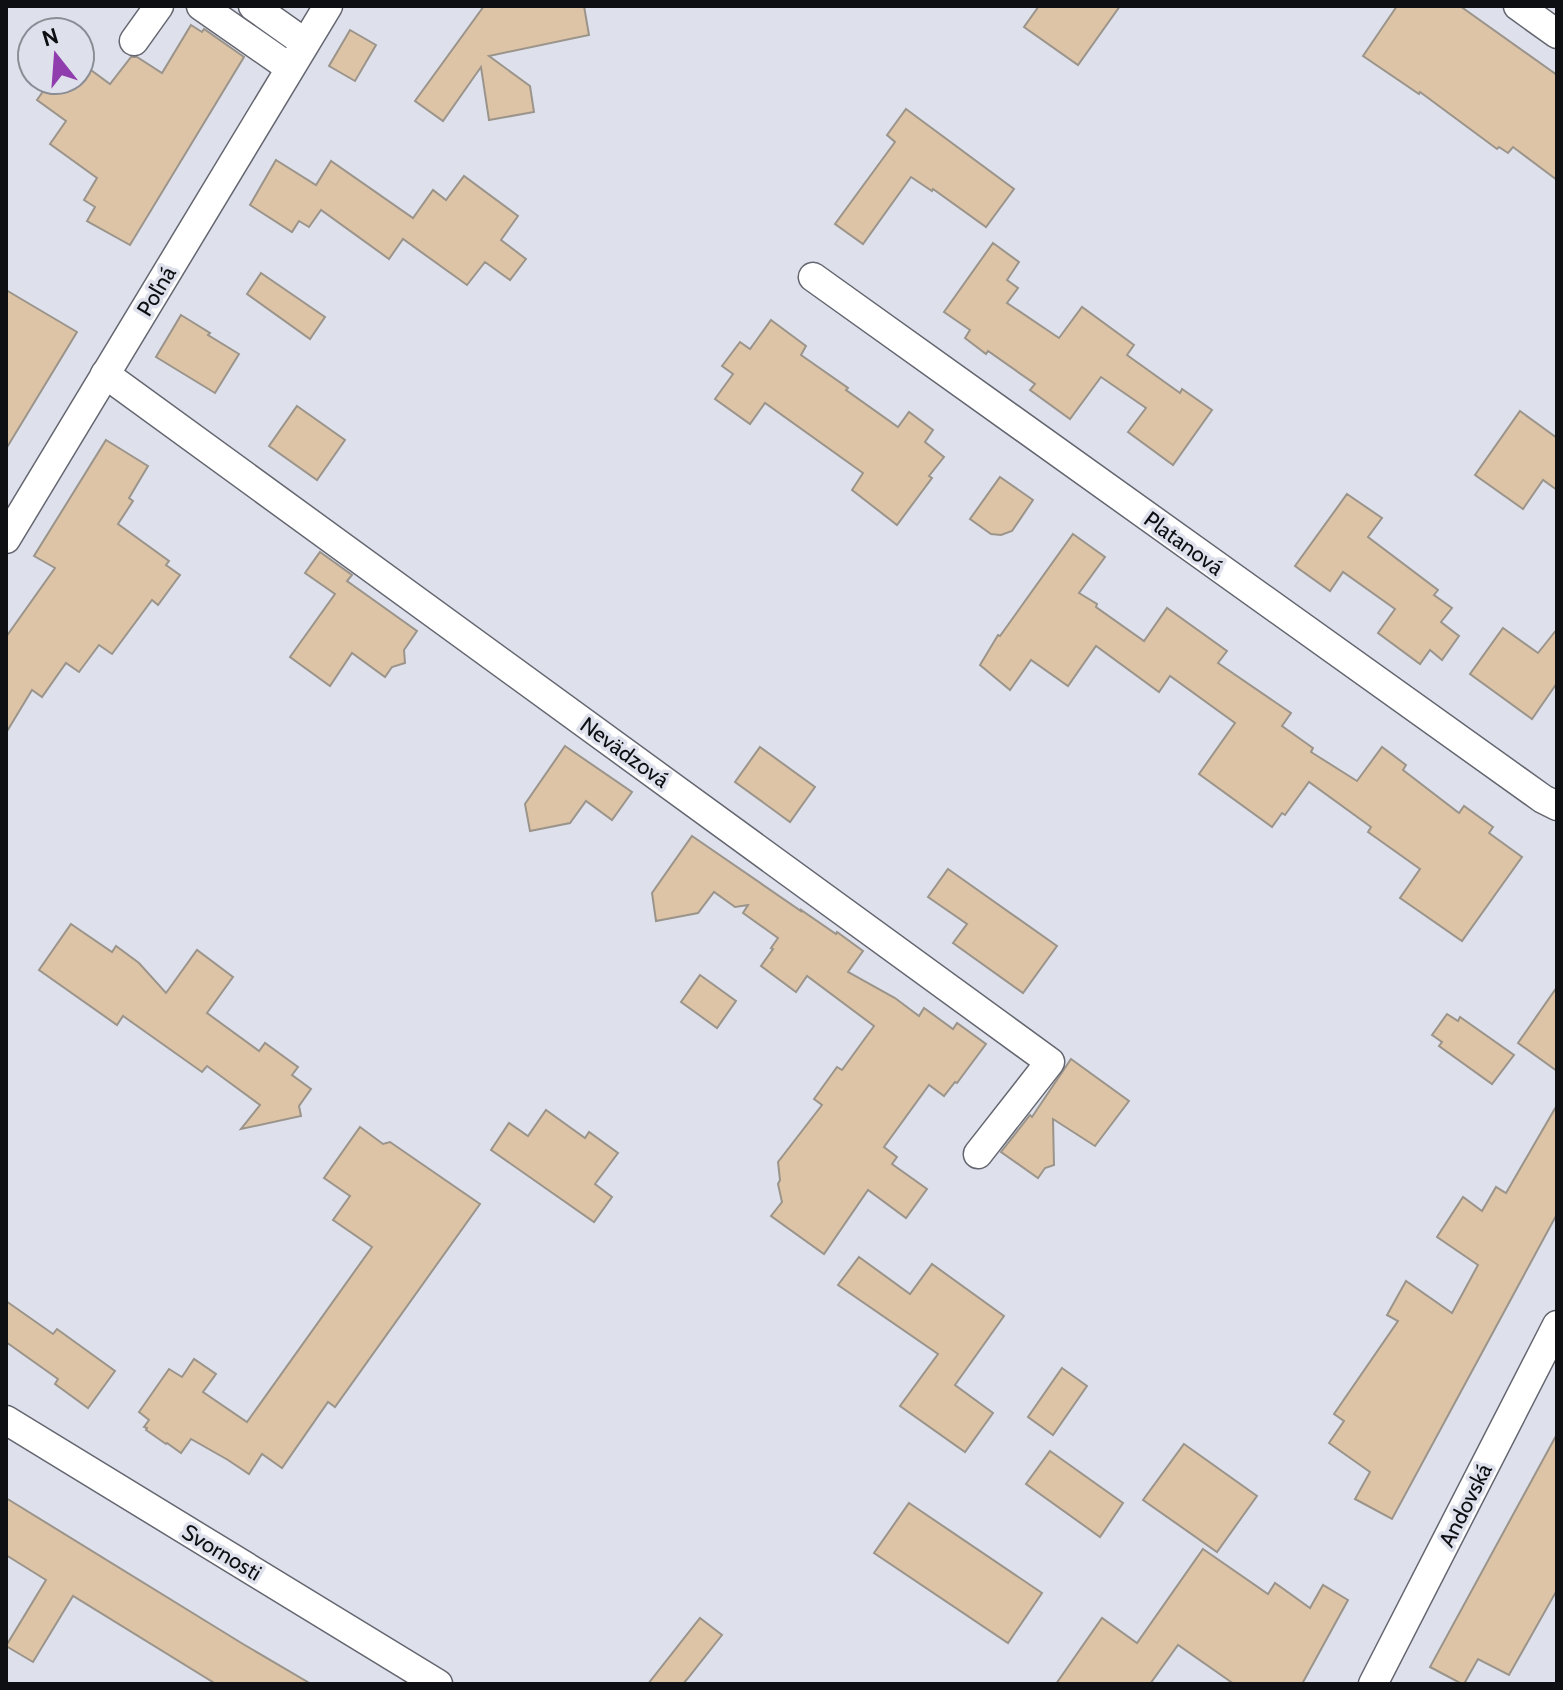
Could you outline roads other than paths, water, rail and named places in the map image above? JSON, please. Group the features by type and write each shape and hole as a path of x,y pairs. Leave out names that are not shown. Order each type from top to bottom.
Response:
{"street":[{"path":"134,41 159,6"},
{"path":"201,6 290,68"},
{"path":"253,6 305,43"},
{"name":"Poľná","path":"6,539 328,6"},
{"path":"1518,6 1557,34"},
{"name":"Platanová","path":"813,277 1543,799 1557,806"},
{"name":"Nevädzová","path":"105,374 1050,1062 978,1154"},
{"name":"Andovská","path":"1373,1684 1557,1325"},
{"name":"Svornosti","path":"6,1420 438,1684"}]}
